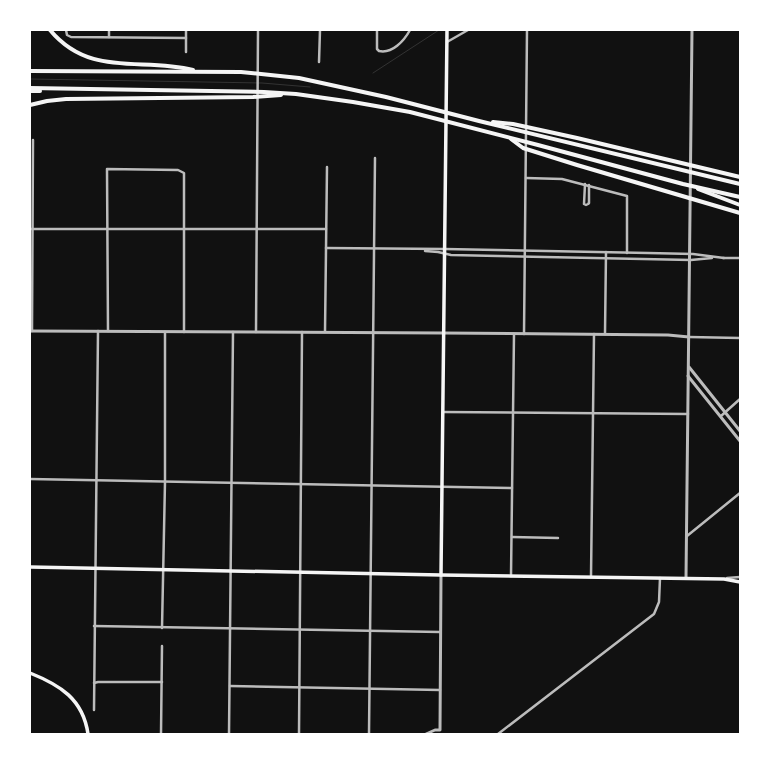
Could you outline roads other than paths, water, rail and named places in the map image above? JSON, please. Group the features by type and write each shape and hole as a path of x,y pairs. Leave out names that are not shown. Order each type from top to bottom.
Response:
{"highway":[{"path":"50,30 68,48 91,58 118,64 179,67 200,72"},
{"path":"30,71 241,72 299,78 386,97 740,184"},
{"path":"30,90 264,92 296,94 352,102 410,112 683,184 740,197"},
{"path":"30,105 66,99 253,97 296,94"},
{"path":"479,121 513,124 656,156 740,177"},
{"path":"507,137 523,148 556,159 740,213"},
{"path":"683,184 740,205"}],"main road":[{"path":"441,575 447,30"},
{"path":"30,567 370,574 686,578 724,579 740,582"},
{"path":"30,673 57,685 71,697 82,713 88,734"}],"street":[{"path":"66,30 68,36 74,37 186,38"},
{"path":"109,30 110,37"},
{"path":"186,30 186,52"},
{"path":"256,332 258,30"},
{"path":"319,62 320,30"},
{"path":"377,30 377,48 380,52 387,52 391,50 403,40 410,30"},
{"path":"447,42 468,30"},
{"path":"524,334 526,257 527,30"},
{"path":"686,578 692,30"},
{"path":"33,140 31,331 605,334 740,338"},
{"path":"369,734 375,158"},
{"path":"326,332 327,167"},
{"path":"108,331 107,170 178,170 184,172 185,174 184,332"},
{"path":"526,178 562,179 627,196 627,253"},
{"path":"585,184 584,204 586,205 589,203 589,185"},
{"path":"31,229 326,229"},
{"path":"326,248 410,250 445,254 526,257 690,260 740,258"},
{"path":"410,250 445,249 690,254 724,258"},
{"path":"605,334 606,252"},
{"path":"94,710 98,331"},
{"path":"162,628 165,482 165,332"},
{"path":"229,734 233,332"},
{"path":"299,734 302,332"},
{"path":"511,576 514,334"},
{"path":"591,577 594,334"},
{"path":"688,366 740,431"},
{"path":"688,376 740,441"},
{"path":"721,416 740,399"},
{"path":"442,412 688,414"},
{"path":"30,479 512,488"},
{"path":"686,536 740,493"},
{"path":"512,538 558,538"},
{"path":"426,734 434,730 440,732 441,575"},
{"path":"724,579 740,577"},
{"path":"498,734 654,614 658,602 660,578"},
{"path":"94,626 440,632"},
{"path":"161,734 162,646"},
{"path":"94,683 162,682"},
{"path":"230,686 440,690"}],"waterway":[{"path":"373,73 439,30"},
{"path":"30,79 262,83 310,87"}]}
